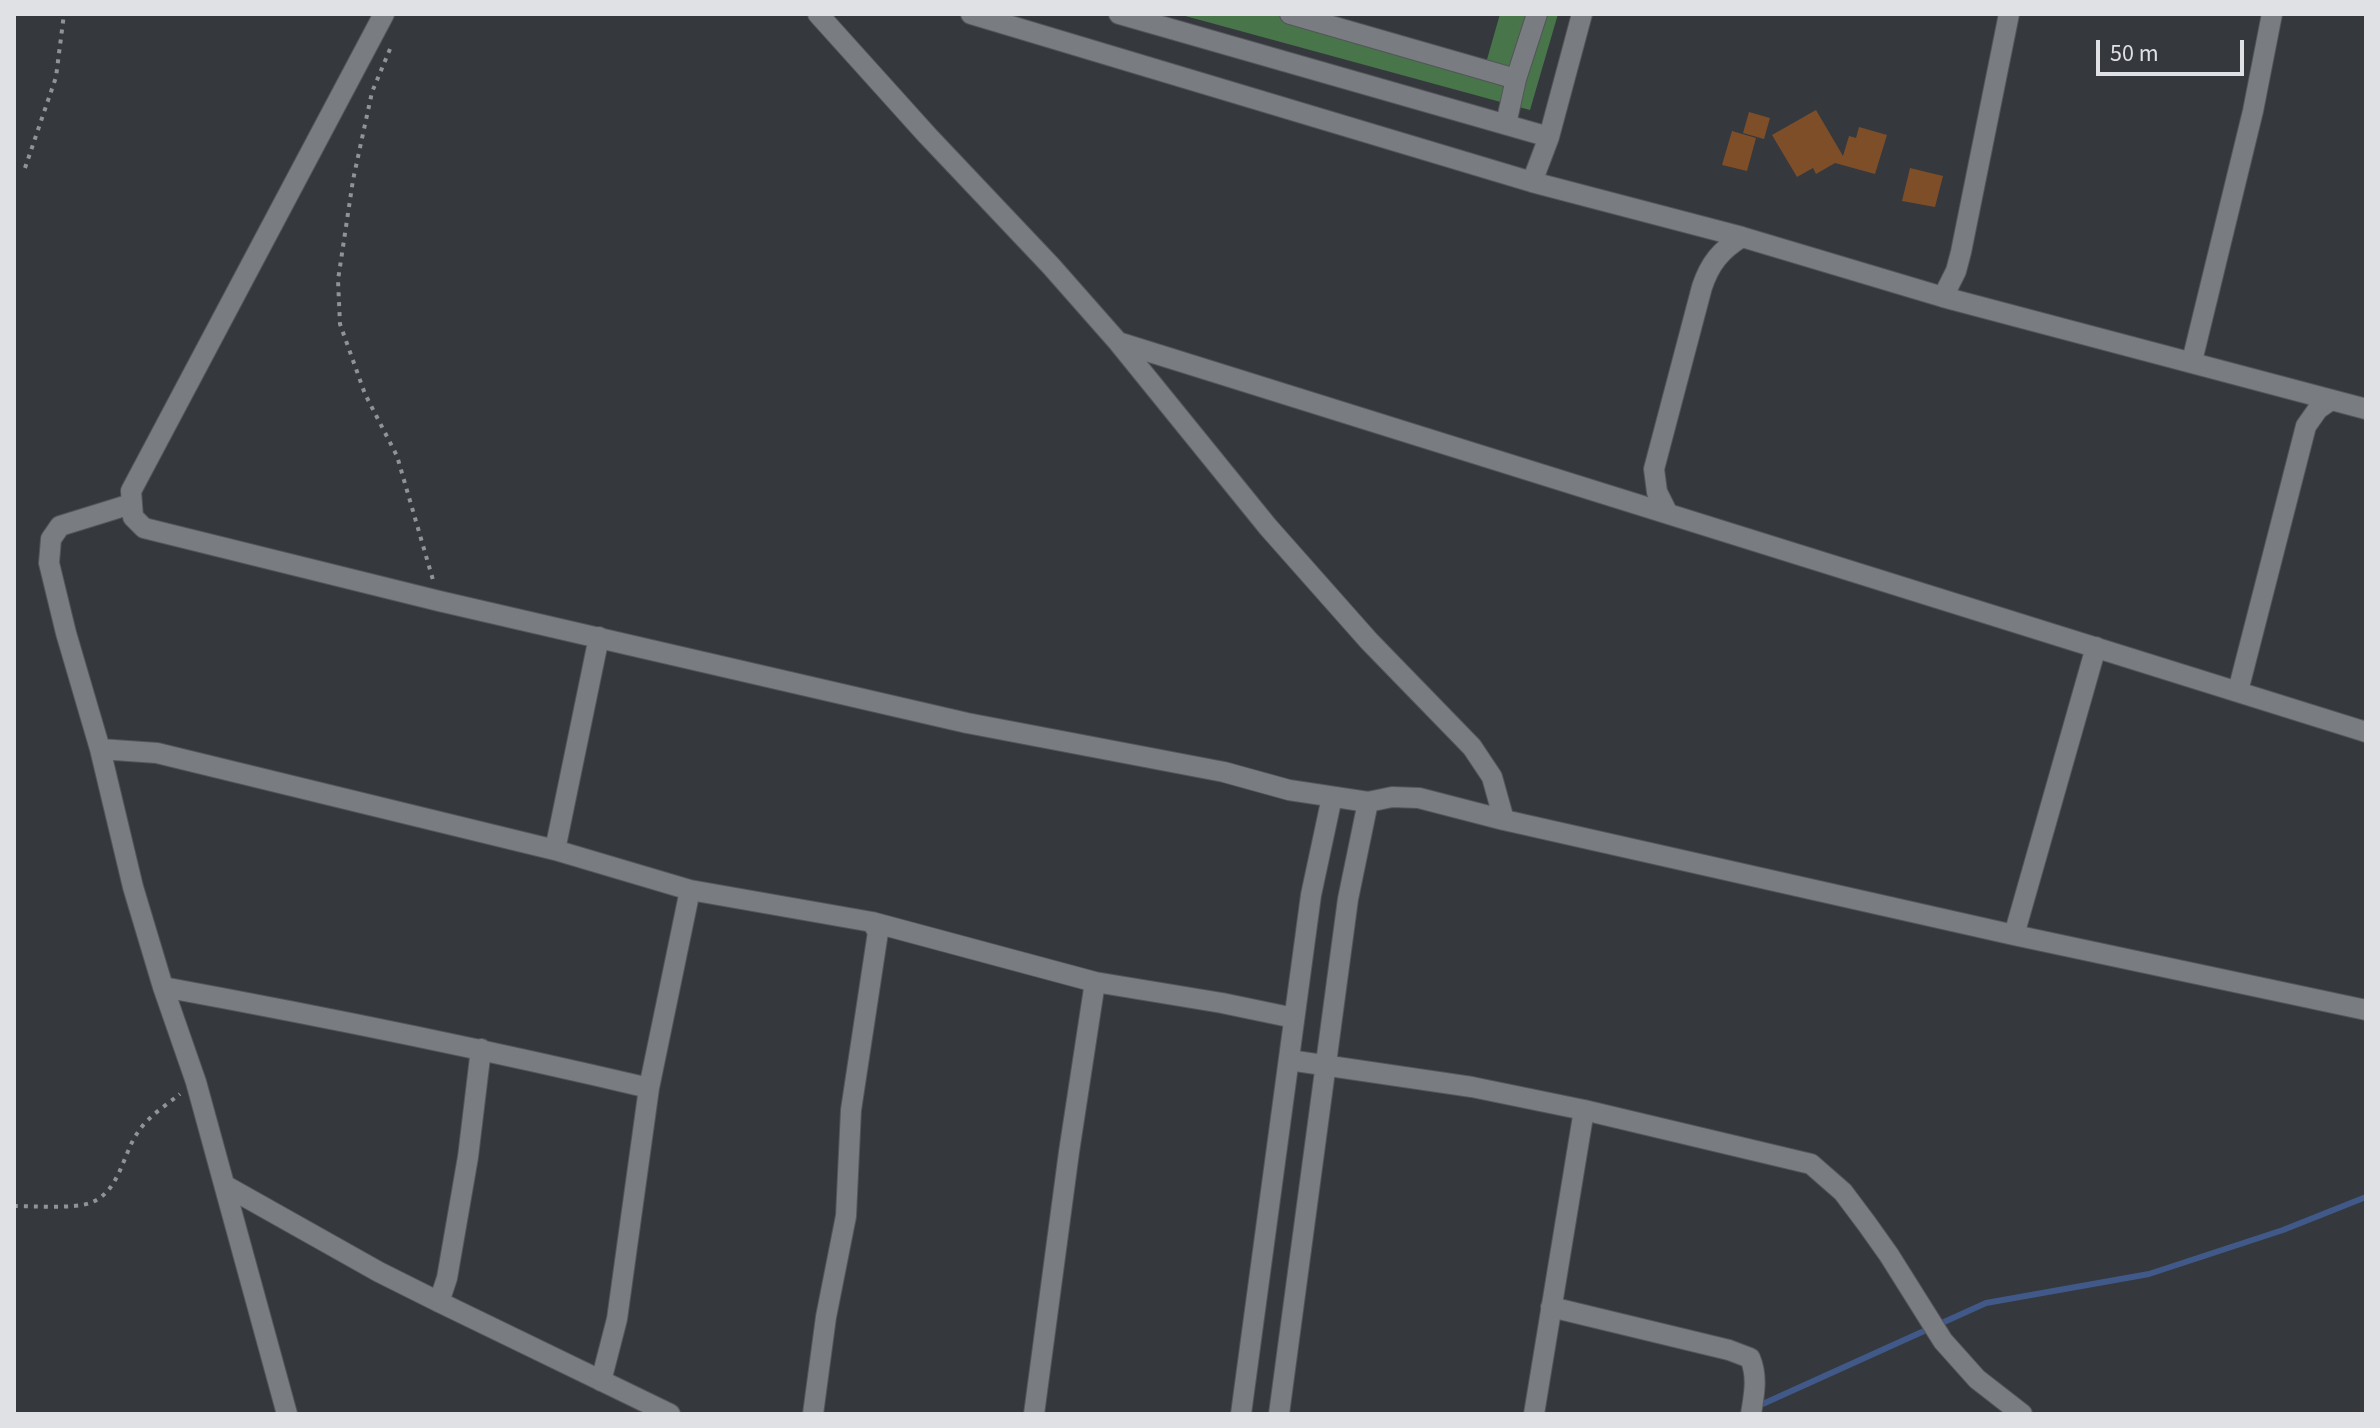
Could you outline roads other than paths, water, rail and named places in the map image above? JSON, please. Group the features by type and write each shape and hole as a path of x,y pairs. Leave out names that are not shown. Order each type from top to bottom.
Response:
{"street":[{"path":"384,14 131,491 133,517 144,528 439,601 967,723 1224,772 1289,790 1368,802 1392,797 1419,798 2014,935 2366,1010"},
{"path":"818,14 1118,342 1278,538 1369,641 1472,747 1492,777 1504,820"},
{"path":"1119,14 1549,137"},
{"path":"1290,14 1516,79"},
{"path":"1506,124 1516,79 1537,14"},
{"path":"1532,182 1549,137 1582,14"},
{"path":"1943,297 1956,271 1961,252 2009,14"},
{"path":"2192,361 2253,111 2272,14"},
{"path":"980,15 1532,182 1742,237 1943,297 2366,409"},
{"path":"1667,512 1657,492 1654,469 1707,271 1716,257 1742,237"},
{"path":"1118,342 2366,732"},
{"path":"2238,691 2306,426 2318,409 2331,400"},
{"path":"1614,496 1637,487 1654,469"},
{"path":"131,504 60,526 51,539 49,563 100,749 133,887 196,1082 287,1414"},
{"path":"555,850 599,637"},
{"path":"2014,935 2096,647"},
{"path":"100,749 157,753 555,850 690,890 872,922 1095,982 1294,1018"},
{"path":"1241,1414 1311,895 1332,797"},
{"path":"1279,1414 1348,899 1368,802"},
{"path":"601,1381 620,1305 649,1088 690,890"},
{"path":"813,1414 826,1317 846,1216 851,1110 878,932 872,922"},
{"path":"1034,1414 1095,982"},
{"path":"163,987 329,1017 649,1088"},
{"path":"439,1302 457,1225 481,1049"},
{"path":"1289,1060 1472,1087 1811,1164 1843,1192 1889,1255 1943,1341 1977,1379 2022,1414"},
{"path":"1534,1414 1584,1110"},
{"path":"226,1186 379,1272 670,1414"},
{"path":"1551,1307 1729,1350 1750,1358 1756,1387 1751,1414"}],"waterway":[{"path":"1756,1407 1986,1303 2149,1274 2283,1230 2366,1197"}]}
